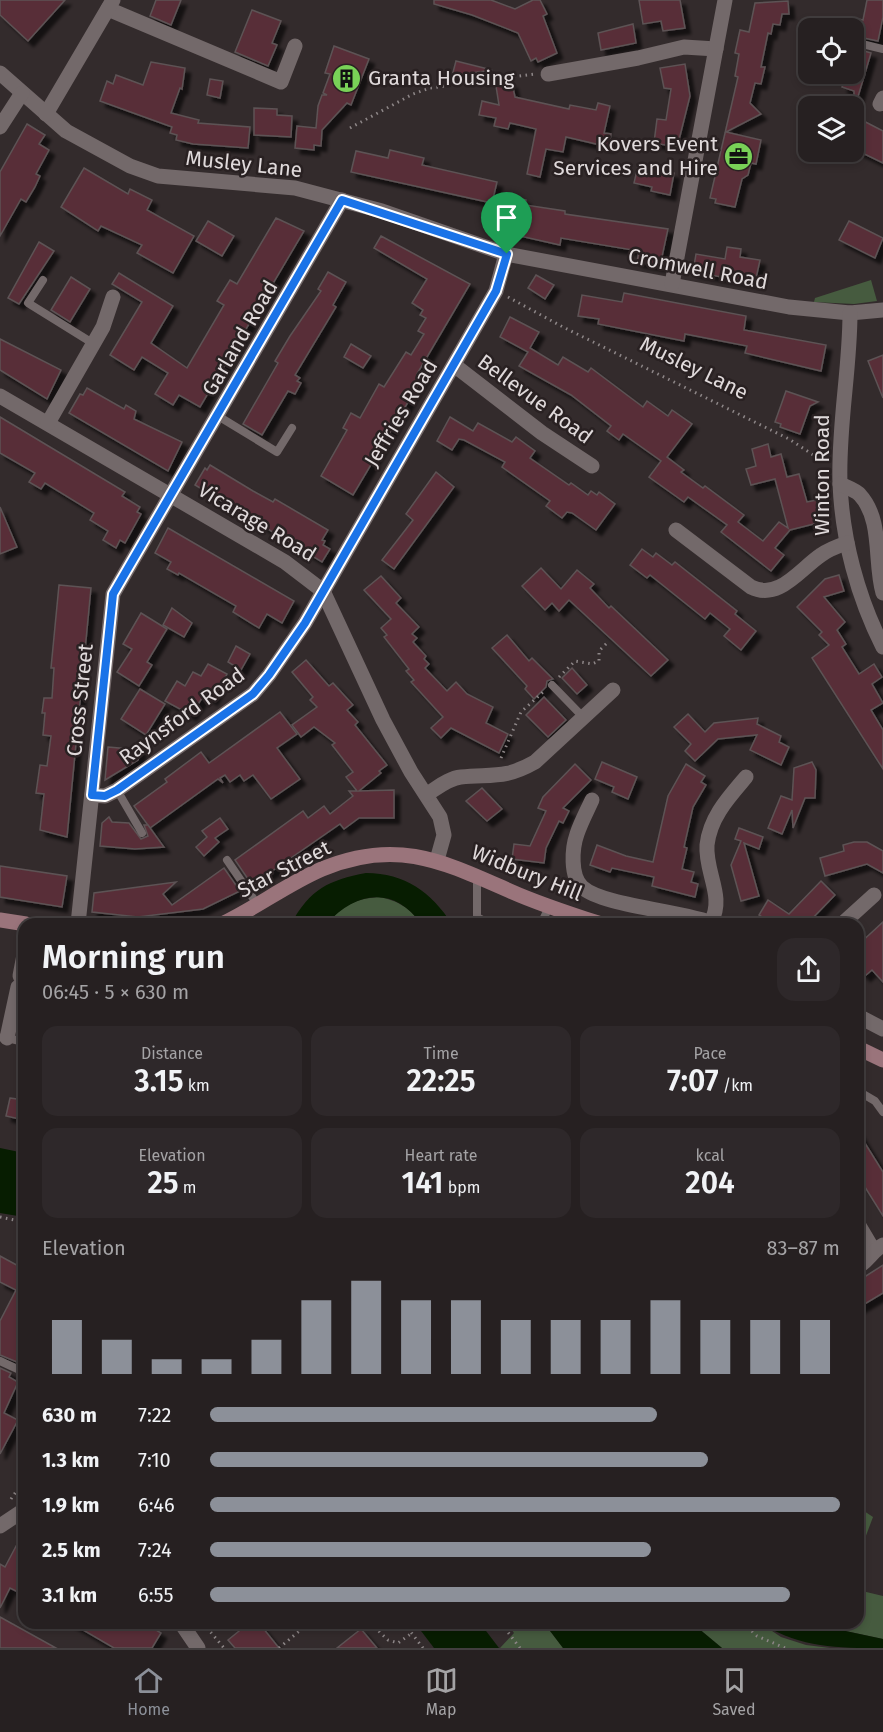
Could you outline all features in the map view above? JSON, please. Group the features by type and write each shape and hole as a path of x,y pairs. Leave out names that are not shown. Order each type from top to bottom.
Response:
{"main road":[{"name":"Star Street","path":"232,918 308,875 361,856 395,853 437,860"},
{"name":"Widbury Hill","path":"437,860 583,918"},
{"path":"0,920 18,923"},
{"path":"864,1051 883,1060"}],"street":[{"path":"672,284 725,0"},
{"path":"46,114 111,5 280,82 295,46"},
{"path":"548,74 638,58 684,47 716,49"},
{"name":"Musley Lane","path":"0,73 66,131 130,166 158,176 295,188 342,200 507,254"},
{"path":"0,127 22,93"},
{"name":"Garland Road","path":"171,496 342,200"},
{"name":"Cromwell Road","path":"507,254 789,307 850,313 883,310"},
{"name":"Jeffries Road","path":"323,591 496,291 507,254"},
{"path":"48,423 94,344 110,311 113,297"},
{"name":"Winton Road","path":"676,530 759,591 780,587 820,555 847,543 840,464 850,313"},
{"name":"Bellevue Road","path":"454,366 542,433 592,466"},
{"name":"Vicarage Road","path":"0,396 303,574 323,591 383,720 444,826 444,841 437,860"},
{"path":"840,484 859,493 873,514 878,578 883,593"},
{"name":"Cross Street","path":"79,918 113,594 171,496"},
{"path":"847,543 868,618 883,647"},
{"name":"Raynsford Road","path":"92,795 105,796 117,790 253,694 284,655 323,591"},
{"path":"427,794 460,777 495,777 536,762 613,690"},
{"path":"714,918 718,904 708,863 710,833 717,814 746,777"},
{"path":"592,800 576,835 575,874 579,883 583,888 604,898 666,918"},
{"path":"849,918 874,895"},
{"path":"4,1037 18,985"},
{"path":"864,1019 883,1029"},
{"path":"864,1231 878,1248 870,1260 864,1264"},
{"path":"0,1526 18,1514"},
{"path":"185,1629 198,1648"}],"lane":[{"path":"864,44 883,49"},
{"path":"43,280 28,303 94,344"},
{"path":"218,416 278,452 292,428"},
{"path":"552,685 583,717"},
{"path":"117,790 142,833"},
{"path":"226,860 256,904"},
{"path":"477,876 477,917 479,918"},
{"path":"544,918 549,906"},
{"path":"864,1095 875,1101 883,1112"},
{"path":"0,1361 18,1369"}],"path":[{"path":"350,128 430,88 548,74"},
{"name":"Musley Lane","path":"496,291 563,327 789,439 824,462 840,464"},
{"path":"495,777 521,712 575,661 592,664 599,661 599,651 609,642"},
{"path":"0,1217 18,1221"},
{"path":"6,1506 18,1489"},
{"path":"208,1629 224,1648"},
{"path":"279,1648 302,1629"},
{"path":"376,1629 388,1640 398,1643 412,1634"},
{"path":"408,1629 423,1648"},
{"path":"506,1629 520,1648"},
{"path":"749,1629 757,1636 785,1648"}],"shaded area":[{"path":"871,280 877,301 854,304 814,302 815,298"},
{"path":"366,873 393,876 416,886 448,918 416,918 399,903 375,897 362,899 350,905 333,918 294,918 313,894 341,879"},
{"path":"379,897 392,901 403,906 416,918 332,918 350,904 363,899"},
{"path":"0,1148 18,1152 18,1216 0,1213"},
{"path":"864,1511 873,1517 864,1541"},
{"path":"864,1591 883,1596 883,1639 836,1629 864,1629"},
{"path":"420,1629 485,1629 499,1648 434,1648"},
{"path":"511,1629 549,1629 563,1648 500,1648 514,1633"},
{"path":"549,1629 699,1629 722,1648 563,1648"},
{"path":"699,1629 769,1629 781,1637 806,1645 830,1648 722,1648"},
{"path":"771,1629 836,1629 883,1639 883,1648 819,1645"}],"building":[{"path":"0,0 65,0 28,41 0,15"},
{"path":"156,0 181,0 171,25 150,16"},
{"path":"434,0 491,0 515,9 533,0 540,0 547,14 543,16 557,53 538,62 536,58 531,61 518,33 472,15 434,4"},
{"path":"639,0 680,0 685,28 663,31 661,21 643,24"},
{"path":"867,0 883,0 883,17 878,41 864,38 863,18"},
{"path":"788,1 789,14 782,14 780,25 773,24 771,34 768,33 761,67 765,67 761,84 755,83 750,103 761,114 726,132 761,140 756,164 751,163 748,175 742,179 735,207 715,203 716,199 710,198 738,77 735,76 739,54 735,53 740,30 749,32 755,3"},
{"path":"252,10 281,21 272,43 277,45 268,66 235,52"},
{"path":"633,24 636,43 601,50 598,33"},
{"name":"Granta Housing","path":"334,46 369,59 351,105 347,103 322,130 321,146 314,145 314,150 295,148 297,126 316,128 318,106 322,95 327,95 323,93 330,74 325,73"},
{"path":"864,51 871,53 864,76"},
{"path":"456,61 492,70 452,76"},
{"path":"151,62 185,68 182,89 180,88 171,113 199,120 198,123 250,127 248,148 193,144 176,140 177,135 170,133 172,127 100,101 107,81 113,84 116,75 143,85"},
{"path":"685,64 690,96 679,140 676,147 654,143 657,119 666,120 671,89 664,88 660,68"},
{"path":"210,79 223,81 220,98 207,95"},
{"path":"512,83 515,97 569,109 570,105 596,110 598,103 610,106 604,133 611,134 609,147 566,137 563,152 546,149 540,177 527,174 536,129 510,123 508,129 494,126 496,118 479,115 482,101 499,105 496,86"},
{"path":"843,84 862,84 858,96 854,96 854,91 842,87"},
{"path":"254,108 277,109 277,115 292,116 291,137 254,135"},
{"path":"864,121 883,131 883,163 864,154"},
{"path":"27,124 45,135 39,144 49,150 36,174 40,176 35,187 26,202 21,199 0,236 0,172"},
{"path":"390,150 424,158 422,165 497,182 492,203 351,172 356,151 388,158"},
{"path":"638,166 674,173 670,195 651,191 652,187 634,183"},
{"path":"84,168 128,194 130,189 152,200 147,210 194,236 173,273 137,253 142,245 101,226 98,231 61,207"},
{"path":"509,196 526,200 525,205 565,211 565,214 668,229 660,266 637,262 639,251 561,238 560,245 511,234 515,214 505,213"},
{"path":"276,218 304,231 200,407 179,395 173,405 155,394 168,373 142,357 134,370 110,355 142,302 112,284 119,273 173,306 151,343 187,368 224,305 217,301 230,280 237,284"},
{"path":"208,221 234,236 222,256 196,241"},
{"path":"849,221 883,238 875,258 839,240"},
{"path":"381,236 470,284 417,374 423,377 353,495 321,476 347,430 343,428 351,413 360,418 379,384 384,387 406,352 411,355 424,334 418,331 426,318 420,315 423,310 412,303 427,279 374,248"},
{"path":"39,242 54,251 19,304 8,298"},
{"path":"727,247 741,249 740,257 760,260 755,283 693,272 696,254 725,259"},
{"path":"328,272 346,282 333,305 336,307 295,375 300,378 297,381 301,383 295,394 288,391 262,435 243,424 278,363 275,361 321,291 318,289"},
{"path":"536,275 554,285 545,299 528,288"},
{"path":"71,277 90,289 70,322 51,310"},
{"path":"624,293 746,316 744,330 826,345 821,371 745,353 747,346 685,334 684,341 598,324 599,319 578,316 582,295 622,302"},
{"path":"510,317 539,332 530,348 558,365 563,357 588,372 591,368 643,407 647,401 668,416 672,410 692,424 667,457 684,470 681,472 703,488 705,486 744,515 738,522 763,541 779,522 788,528 775,479 751,485 746,469 756,466 752,449 768,444 771,457 781,454 787,477 799,474 807,502 817,500 822,522 790,530 775,548 784,555 771,571 721,532 727,525 688,497 684,502 649,477 661,461 623,434 619,440 607,431 611,426 571,395 519,366 528,352 500,337"},
{"path":"0,339 61,370 47,399 0,370"},
{"path":"351,344 371,356 363,368 344,357"},
{"path":"883,355 883,398 868,361"},
{"path":"87,388 124,409 126,405 136,411 134,419 182,442 168,471 69,413 80,394 83,395"},
{"path":"786,391 818,402 810,406 800,434 780,427 781,424 775,422"},
{"path":"0,417 125,492 122,496 140,507 137,512 141,514 125,543 120,540 116,548 103,540 108,531 90,520 94,513 45,483 41,489 29,482 35,473 0,453"},
{"path":"450,417 473,431 478,423 512,442 516,437 535,451 530,458 569,485 571,483 588,495 591,491 597,495 599,492 615,504 596,530 572,513 567,512 562,518 546,506 550,501 502,467 505,462 464,440 459,439 452,450 437,441"},
{"path":"210,465 253,491 273,502 275,499 328,530 322,540 325,541 323,545 330,549 322,562 195,485 205,468 207,470"},
{"path":"436,472 454,487 394,569 382,560 413,520 406,514"},
{"path":"0,507 17,547 0,554"},
{"path":"168,528 294,601 282,623 267,614 259,628 233,612 236,606 179,573 178,575 167,569 171,562 155,553"},
{"path":"642,549 653,557 656,553 672,565 675,562 737,611 735,614 756,631 741,650 724,636 730,629 710,613 705,619 650,575 647,578 630,565"},
{"path":"541,568 561,589 577,570 594,584 590,588 609,608 611,606 668,660 651,676 569,600 559,611 552,603 545,610 522,586"},
{"path":"839,575 844,591 824,597 845,622 837,630 846,644 842,647 859,674 874,664 882,677 872,684 883,703 871,710 883,730 883,769 812,658 829,645 819,635 822,632 797,607 825,579"},
{"path":"381,576 401,598 396,603 419,627 412,634 417,638 413,642 426,656 424,659 429,664 425,668 447,691 456,682 467,694 493,707 486,723 508,734 499,753 451,728 441,738 431,728 443,717 411,682 414,680 406,671 409,669 384,637 387,635 381,628 391,619 364,590"},
{"path":"59,585 91,588 67,837 40,830 44,794 36,793 40,765 47,766 51,736 43,735 45,713 42,713 44,698 52,698 54,668 51,668"},
{"path":"172,608 192,623 184,637 163,625"},
{"path":"141,613 167,629 147,662 152,665 139,686 117,672 132,649 123,644"},
{"path":"507,635 529,661 532,658 553,679 547,681 546,687 534,699 525,689 527,686 492,648"},
{"path":"236,646 250,654 241,670 228,662"},
{"path":"306,660 329,686 333,683 353,705 347,710 358,722 355,725 387,765 359,791 394,790 394,818 359,818 344,829 340,824 252,885 235,860 303,811 308,818 324,806 330,814 353,796 349,791 357,791 346,777 353,772 332,745 335,743 314,727 301,737 292,725 317,707 310,700 313,697 292,672"},
{"path":"208,664 227,674 212,700 204,695 191,715 165,701 177,681 185,686 193,672 201,676"},
{"path":"572,668 587,685 577,694 562,678"},
{"path":"140,689 165,704 146,735 121,719"},
{"path":"544,697 566,720 548,737 526,715"},
{"path":"280,712 297,734 277,748 300,779 271,799 253,775 244,781 240,775 230,782 225,775 220,778 223,783 218,779 150,828 134,806 167,782 165,779 201,752 209,763"},
{"path":"688,714 705,732 714,723 758,718 757,724 781,736 779,742 789,747 781,765 750,750 757,735 718,739 695,761 685,751 691,744 674,727"},
{"path":"108,747 141,750 138,760 105,780"},
{"path":"602,762 637,777 628,799 612,792 614,787 595,779"},
{"path":"812,762 816,770 815,798 805,798 793,828 792,810 782,834 768,828 781,796 792,800 794,768"},
{"path":"575,764 591,780 563,808 569,811 563,823 559,821 546,848 544,863 512,859 514,844 530,846 546,811 538,808 543,797"},
{"path":"686,764 705,776 701,782 706,785 693,807 684,847 687,848 682,869 694,872 691,882 698,884 695,897 652,886 654,877 612,868 610,872 590,865 597,845 626,856 653,862 668,796"},
{"path":"482,788 502,809 487,821 466,801"},
{"path":"109,817 112,822 129,823 141,839 148,836 144,825 148,825 164,847 135,849 100,846 102,823"},
{"path":"220,818 228,829 215,838 219,842 204,856 196,847 207,837 202,831"},
{"path":"739,828 763,837 759,849 744,843 759,896 741,901 731,865 741,841 735,839"},
{"path":"867,842 883,851 883,873 867,864 825,876 820,858 844,851 843,845"},
{"path":"0,866 67,876 62,907 0,897"},
{"path":"224,868 240,891 203,909 138,917 92,912 94,893 176,882 163,894 172,905"},
{"path":"821,881 835,895 813,918 764,918 759,915 768,900 789,914"},
{"path":"883,922 883,982 872,970 864,975 864,939"},
{"path":"10,1098 18,1099 18,1119 6,1116"},
{"path":"864,1142 883,1172 883,1216 864,1186"},
{"path":"0,1256 18,1266 17,1362 0,1355 0,1321 16,1290 0,1282"},
{"path":"883,1265 883,1293 864,1304 864,1277"},
{"path":"0,1368 11,1373 9,1377 18,1382 4,1413 18,1420 0,1454"},
{"path":"18,1542 18,1592 10,1588 0,1608 0,1564 5,1567"},
{"path":"0,1617 56,1648 0,1648"},
{"path":"81,1629 155,1629 161,1633 152,1648 114,1648"},
{"path":"242,1629 264,1629 279,1648 235,1648 228,1640"},
{"path":"361,1629 377,1648 337,1648"}],"place":[{"name":"Granta Housing","path":"347,78"},
{"name":"Kovers Event Services and Hire","path":"739,156"}],"route":[{"path":"342,200 507,254 496,291 454,366 384,482 305,623 269,675 253,694 236,707 117,790 105,796 92,795 113,594 340,208 342,200"}]}
